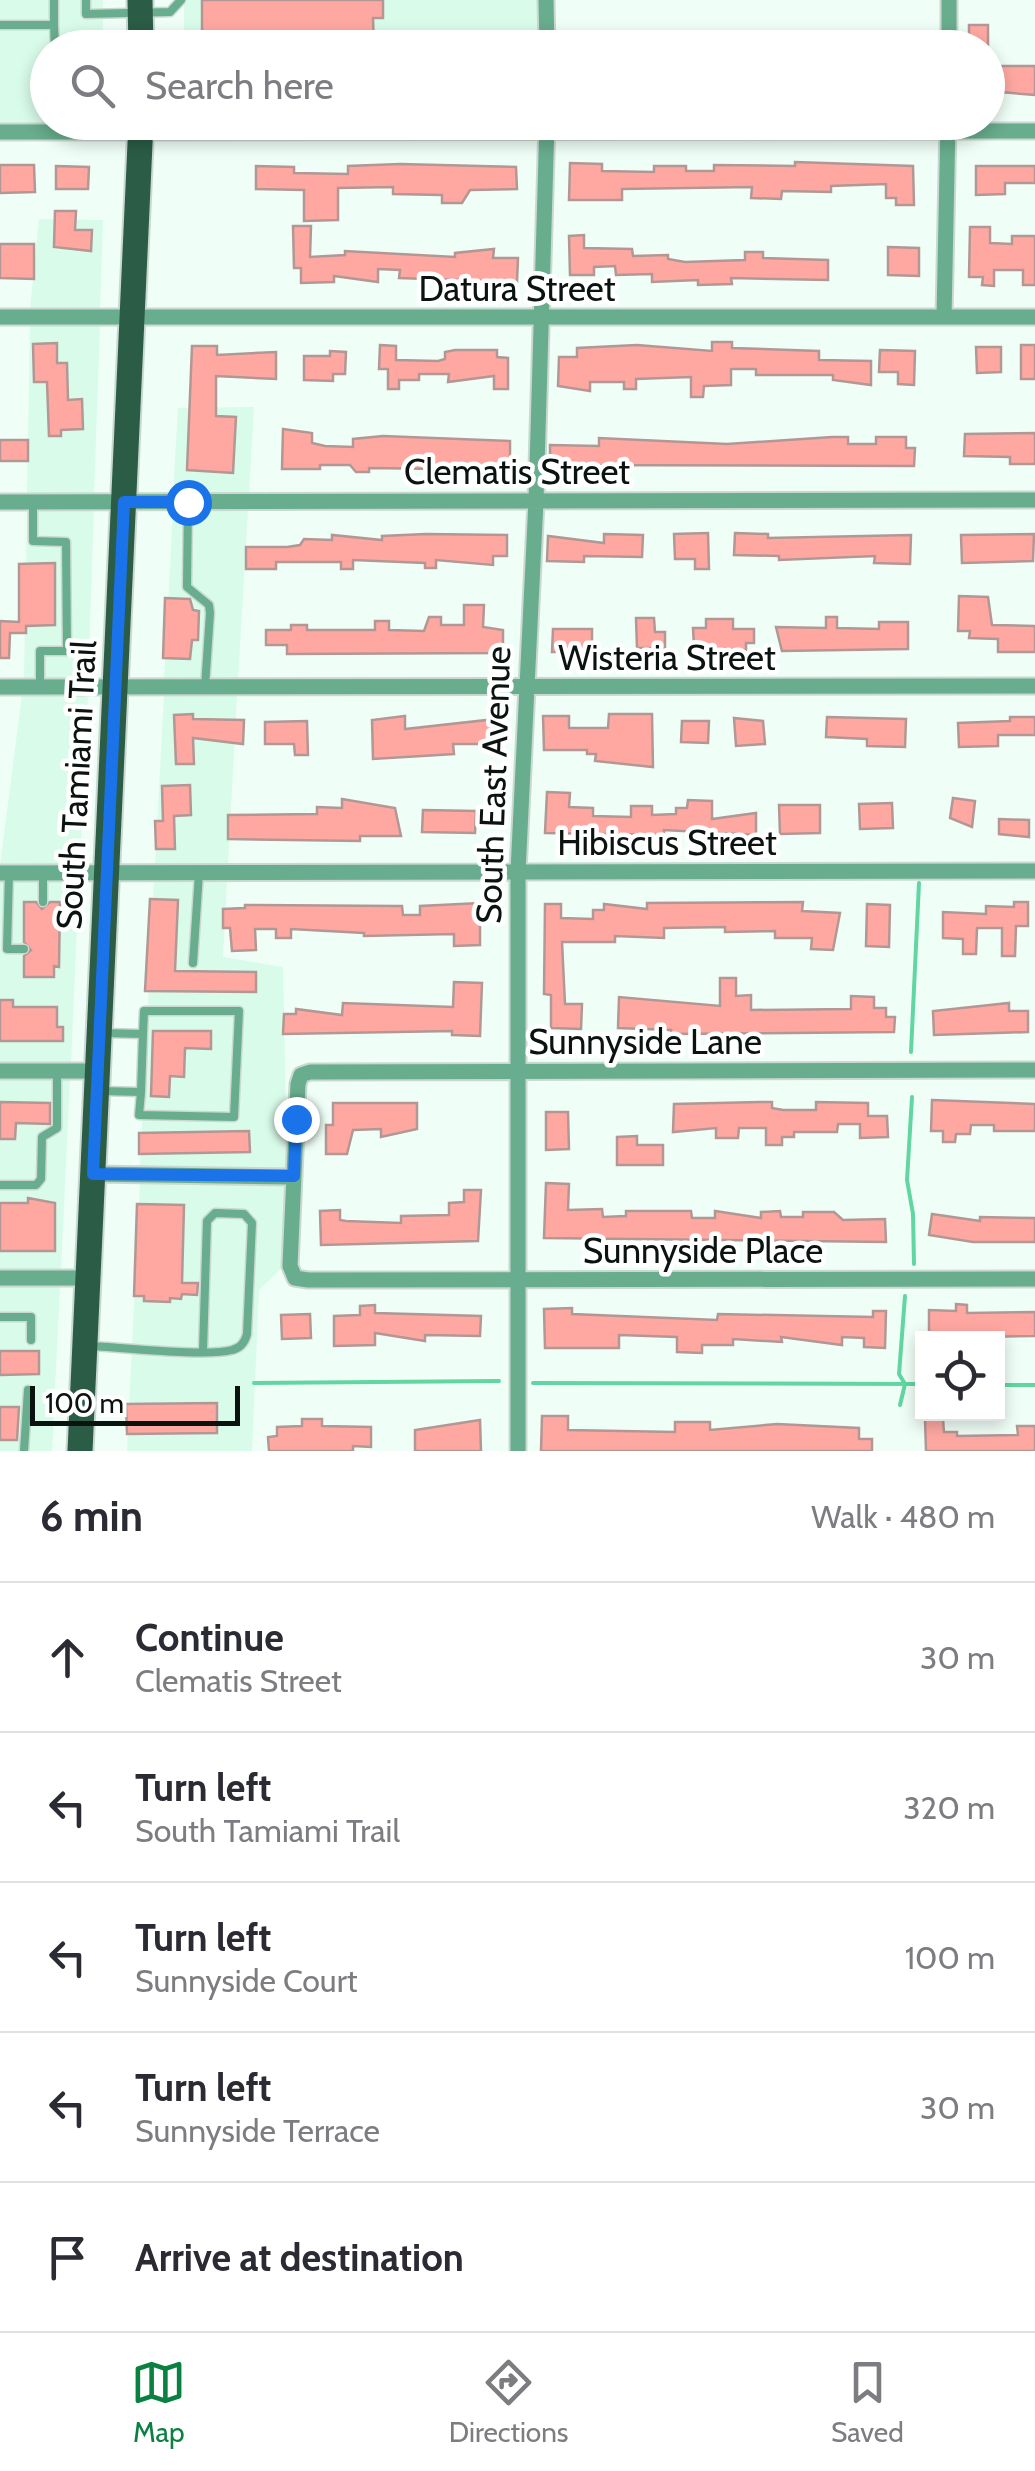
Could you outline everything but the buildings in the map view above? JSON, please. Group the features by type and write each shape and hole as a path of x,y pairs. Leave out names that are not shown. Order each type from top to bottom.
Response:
{"main road":[{"name":"South Tamiami Trail","path":"80,1451 141,140"}],"street":[{"path":"546,0 546,30"},
{"path":"949,0 950,30"},
{"path":"0,132 30,129"},
{"path":"1005,130 1035,131"},
{"name":"South East Avenue","path":"518,1451 518,872 536,502 546,140"},
{"path":"944,317 948,140"},
{"name":"Datura Street","path":"0,318 1035,317"},
{"name":"Clematis Street","path":"0,502 1035,500"},
{"name":"Wisteria Street","path":"0,687 1035,686"},
{"name":"Hibiscus Street","path":"4,873 1035,871"},
{"name":"Sunnyside Lane","path":"294,1176 298,1084 301,1075 310,1072 1035,1070"},
{"path":"0,1071 57,1071 98,1081"},
{"path":"93,1174 294,1176"},
{"name":"Sunnyside Place","path":"294,1176 292,1274 308,1280 1035,1279"},
{"path":"0,1278 88,1278"}],"lane":[{"path":"54,0 54,30"},
{"path":"86,0 86,14 140,7 172,12 181,0"},
{"path":"0,25 54,25"},
{"path":"33,502 33,541 66,542 67,651 40,651 40,687"},
{"path":"188,502 187,587 208,605 210,613 206,687"},
{"path":"4,873 7,949 24,949"},
{"path":"43,873 43,902"},
{"path":"193,962 199,873"},
{"path":"144,1010 238,1011 234,1117 139,1115 140,1092 144,1010"},
{"path":"100,1033 143,1034"},
{"path":"0,1185 36,1185 41,1179 42,1137 57,1128 57,1071"},
{"path":"98,1081 140,1092"},
{"path":"84,1346 203,1350 232,1350 245,1342 252,1223 244,1214 215,1213 207,1221 203,1350"},
{"path":"0,1317 31,1317 31,1340"},
{"path":"24,1451 28,1390"}],"shaded area":[{"path":"0,0 103,0 103,30 30,30 30,123 0,123"},
{"path":"184,0 539,0 539,30 184,30"},
{"path":"39,219 103,220 100,309 30,309"},
{"path":"30,326 100,326 94,494 27,494"},
{"path":"254,407 249,494 173,494 178,408"},
{"path":"27,510 94,510 88,679 24,679"},
{"path":"173,510 248,510 238,679 164,679"},
{"path":"22,695 88,695 80,865 0,865"},
{"path":"164,695 237,695 228,864 155,865"},
{"path":"0,881 79,881 71,1063 0,1063"},
{"path":"154,881 227,881 223,957 283,967 287,1168 140,1166"},
{"path":"0,1079 70,1079 61,1270 0,1270"},
{"path":"140,1183 286,1185 283,1267 259,1290 252,1451 127,1451"},
{"path":"0,1286 60,1286 52,1451 0,1451"}],"waterway":[{"path":"911,1052 919,883"},
{"path":"912,1097 907,1180 913,1214 914,1264"},
{"path":"900,1405 905,1384 899,1374 905,1296"},
{"path":"254,1383 499,1381"},
{"path":"533,1383 915,1384"},
{"path":"1005,1385 1035,1385"}],"route":[{"path":"188,502 124,502 93,1174 294,1176 296,1119"}]}
